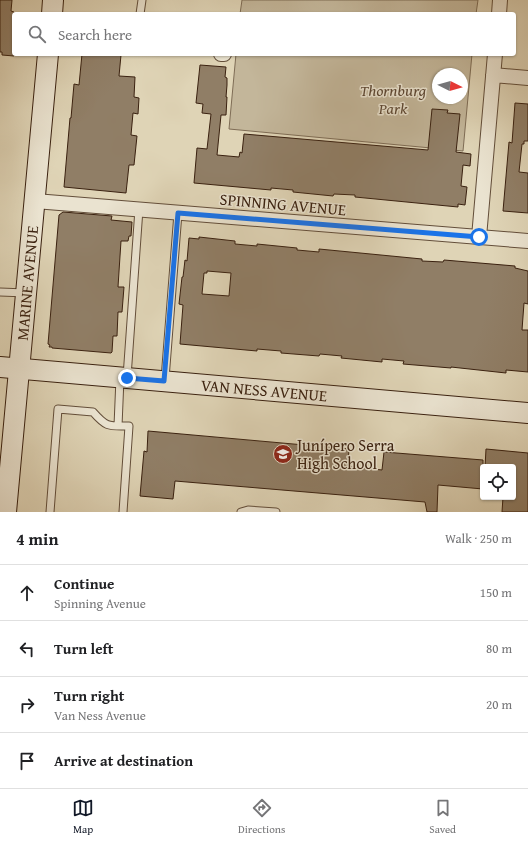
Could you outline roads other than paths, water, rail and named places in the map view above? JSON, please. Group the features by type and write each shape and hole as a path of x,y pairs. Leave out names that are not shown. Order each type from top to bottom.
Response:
{"main road":[{"path":"52,12 53,0"},
{"name":"MARINE AVENUE","path":"6,512 9,368 26,293 48,56"},
{"name":"VAN NESS AVENUE","path":"9,368 528,413"}],"street":[{"path":"499,12 500,0"},
{"path":"479,237 495,56"},
{"path":"493,75 528,78"},
{"name":"SPINNING AVENUE","path":"35,201 528,241"}],"lane":[{"path":"140,12 142,0"},
{"path":"118,426 124,378 139,210"},
{"path":"164,381 178,213"},
{"path":"0,292 26,293"},
{"path":"50,512 58,409 93,412 102,423 107,425 129,426 123,512"},
{"path":"241,512 248,510 276,512"}],"place":[{"name":"Junípero Serra High School","path":"283,454"}],"park label":[{"name":"Thornburg Park","path":"393,99"}]}
